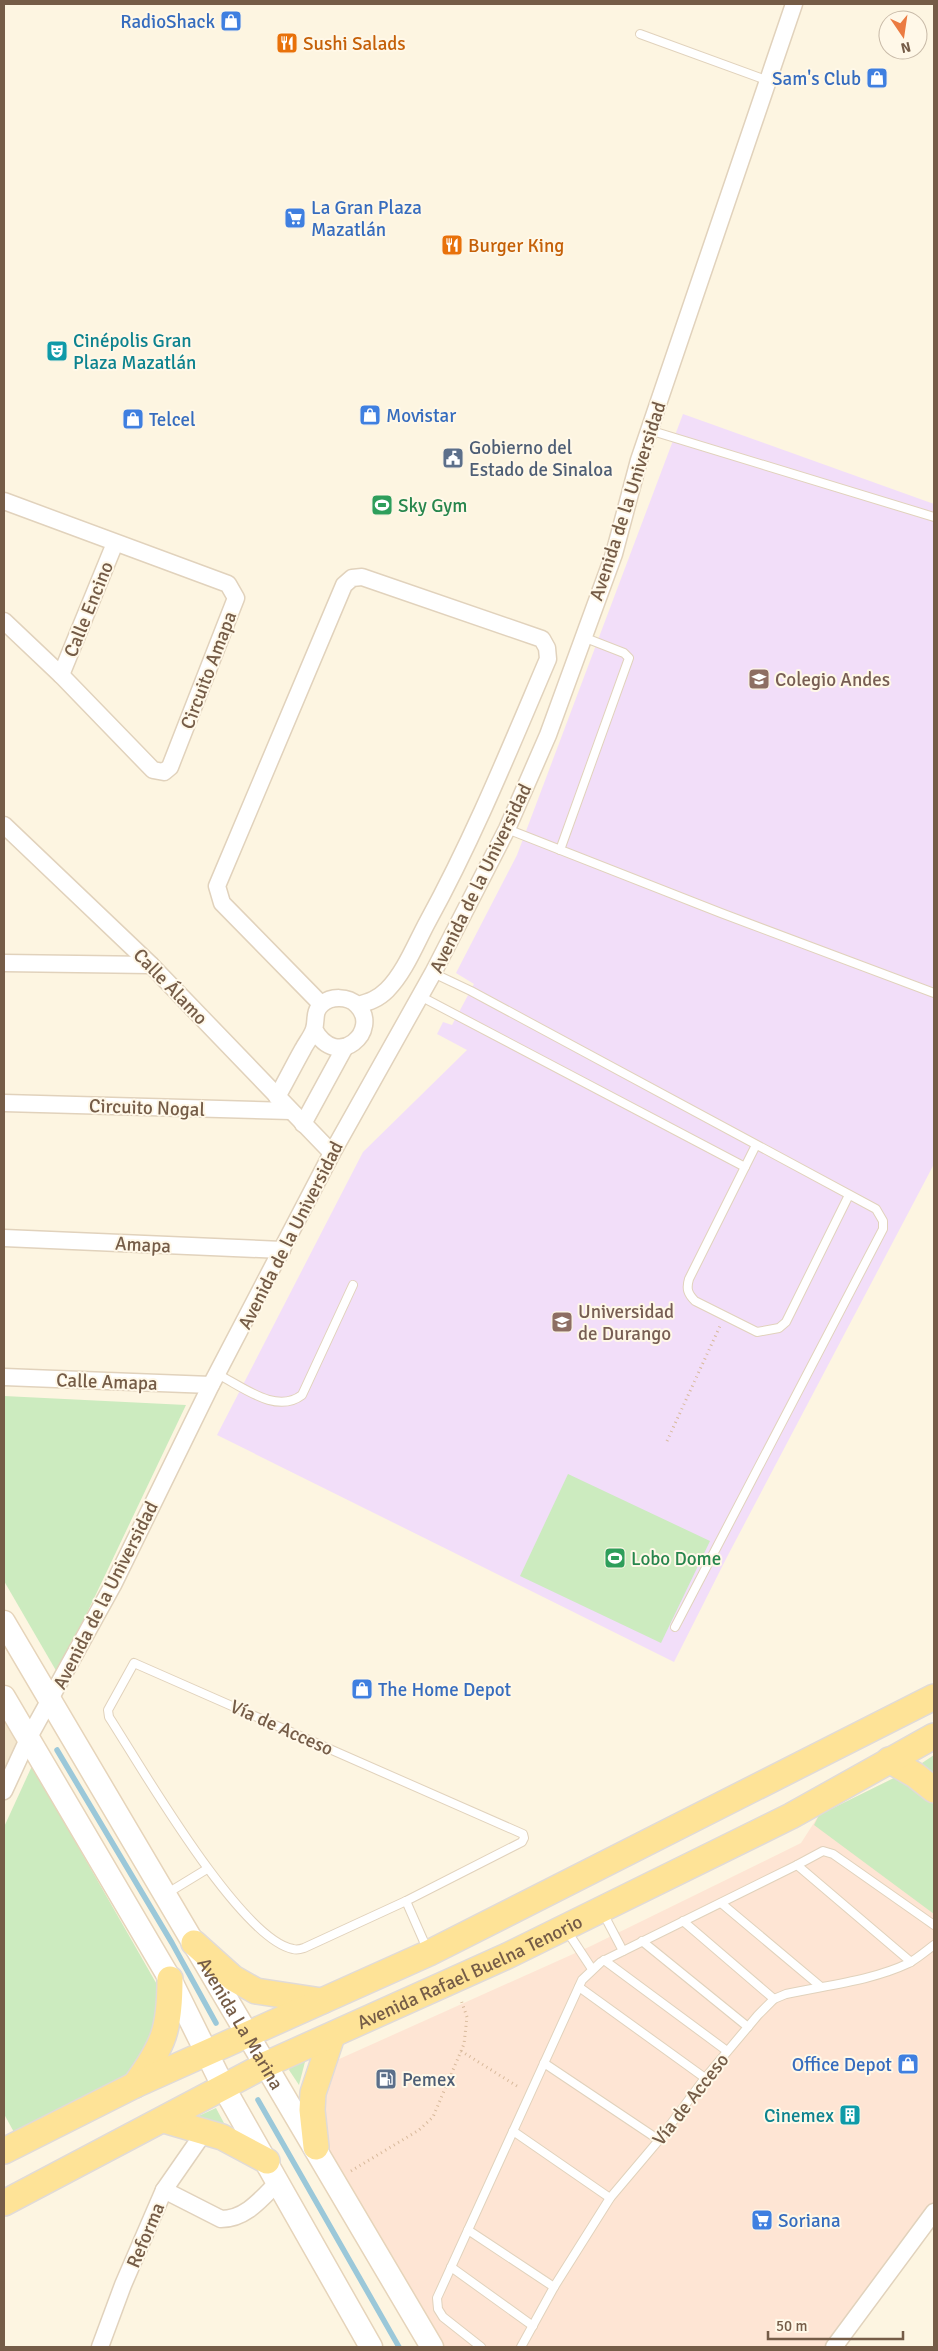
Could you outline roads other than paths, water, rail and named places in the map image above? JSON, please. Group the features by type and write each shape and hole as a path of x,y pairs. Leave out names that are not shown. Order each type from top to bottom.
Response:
{"main road":[{"name":"Avenida La Marina","path":"4,1622 49,1702 267,2064 432,2347"},
{"name":"Avenida La Marina","path":"4,1697 170,1979 224,2088 372,2347"},
{"name":"Avenida Rafael Buelna Tenorio","path":"4,2150 135,2085 429,1953 933,1702"},
{"name":"Avenida Rafael Buelna Tenorio","path":"4,2203 267,2064 332,2036 564,1928 791,1816 934,1736"},
{"path":"889,1760 915,1775 934,1790"},
{"path":"194,1943 233,1978 256,1991 322,2001"},
{"path":"135,2085 154,2059 166,2031 170,2011 170,1979"},
{"path":"316,2147 312,2110 313,2093 332,2036"},
{"path":"164,2120 205,2130 239,2145 272,2172"}],"street":[{"name":"Avenida de la Universidad","path":"49,1702 112,1585 214,1379 332,1153 433,973 507,829 548,735 614,554 649,430 766,80 794,4"},
{"name":"Circuito Amapa","path":"4,501 228,584 236,598 170,767 164,772 153,770 61,675 4,621"},
{"name":"Calle Encino","path":"61,675 115,543"},
{"path":"322,1004 222,904 217,886 344,585 352,578 362,576 542,639 547,648 548,659 474,831 418,938 388,988 377,999 358,1006"},
{"name":"Calle Álamo","path":"4,825 151,965 332,1153"},
{"path":"4,964 151,965"},
{"path":"277,1097 314,1029 314,1015 322,1004 333,998 346,998 358,1006 364,1017 363,1030 356,1041 344,1048 303,1124"},
{"path":"314,1029 320,1040 331,1047 344,1048"},
{"name":"Circuito Nogal","path":"4,1103 291,1112"},
{"name":"Amapa","path":"4,1238 282,1250"},
{"name":"Calle Amapa","path":"4,1376 214,1379"},
{"path":"4,1791 28,1739 49,1702"},
{"name":"Reforma","path":"100,2347 123,2285 164,2190 205,2130"},
{"path":"164,2190 221,2219 231,2219 242,2215 272,2172"},
{"path":"834,2347 934,2212"}],"lane":[{"path":"640,34 766,80"},
{"path":"649,430 934,518"},
{"path":"560,850 629,658 624,653 583,638"},
{"path":"507,829 934,993"},
{"path":"433,973 849,1194 876,1209 883,1221 883,1229 675,1627"},
{"path":"420,996 745,1167"},
{"path":"756,1145 687,1287 688,1294 695,1301 757,1332 778,1328 786,1322 849,1194"},
{"path":"214,1379 271,1401 281,1403 293,1402 302,1395 353,1285"},
{"name":"Vía de Acceso","path":"134,1663 523,1834 524,1838 522,1842 406,1901 304,1948 294,1950 273,1939 251,1921 207,1869 109,1717 108,1710 134,1663"},
{"path":"481,2347 442,2316 438,2309 437,2298 579,1988 592,1969 623,1950 823,1851 834,1854 934,1926"},
{"path":"796,1865 911,1962"},
{"path":"164,1894 207,1869"},
{"path":"406,1901 429,1953"},
{"path":"721,1902 820,1986"},
{"path":"601,1910 623,1950"},
{"path":"683,1921 774,1999 820,1986 862,1979 911,1962 934,1945"},
{"path":"564,1928 592,1969"},
{"path":"642,1941 748,2027"},
{"path":"604,1960 727,2051"},
{"path":"579,1988 705,2078"},
{"name":"Vía de Acceso","path":"520,2347 554,2287 610,2198 660,2140 727,2051 774,1999"},
{"path":"544,2063 660,2140"},
{"path":"513,2131 610,2198"},
{"path":"468,2230 554,2287"},
{"path":"451,2267 533,2326"}],"waterway":[{"path":"57,1750 172,1943 216,2023"},
{"path":"258,2100 399,2347"}],"place":[{"name":"RadioShack","path":"231,21"},
{"name":"Sushi Salads","path":"287,43"},
{"name":"Sam's Club","path":"877,78"},
{"name":"La Gran Plaza Mazatlán","path":"295,218"},
{"name":"Burger King","path":"452,245"},
{"name":"Cinépolis Gran Plaza Mazatlán","path":"57,351"},
{"name":"Movistar","path":"370,415"},
{"name":"Telcel","path":"133,419"},
{"name":"Gobierno del Estado de Sinaloa","path":"453,458"},
{"name":"Sky Gym","path":"382,505"},
{"name":"Colegio Andes","path":"759,679"},
{"name":"Universidad de Durango","path":"562,1322"},
{"name":"Lobo Dome","path":"615,1558"},
{"name":"The Home Depot","path":"362,1689"},
{"name":"Office Depot","path":"908,2064"},
{"name":"Pemex","path":"386,2079"},
{"name":"Cinemex","path":"850,2115"},
{"name":"Soriana","path":"762,2220"}]}
